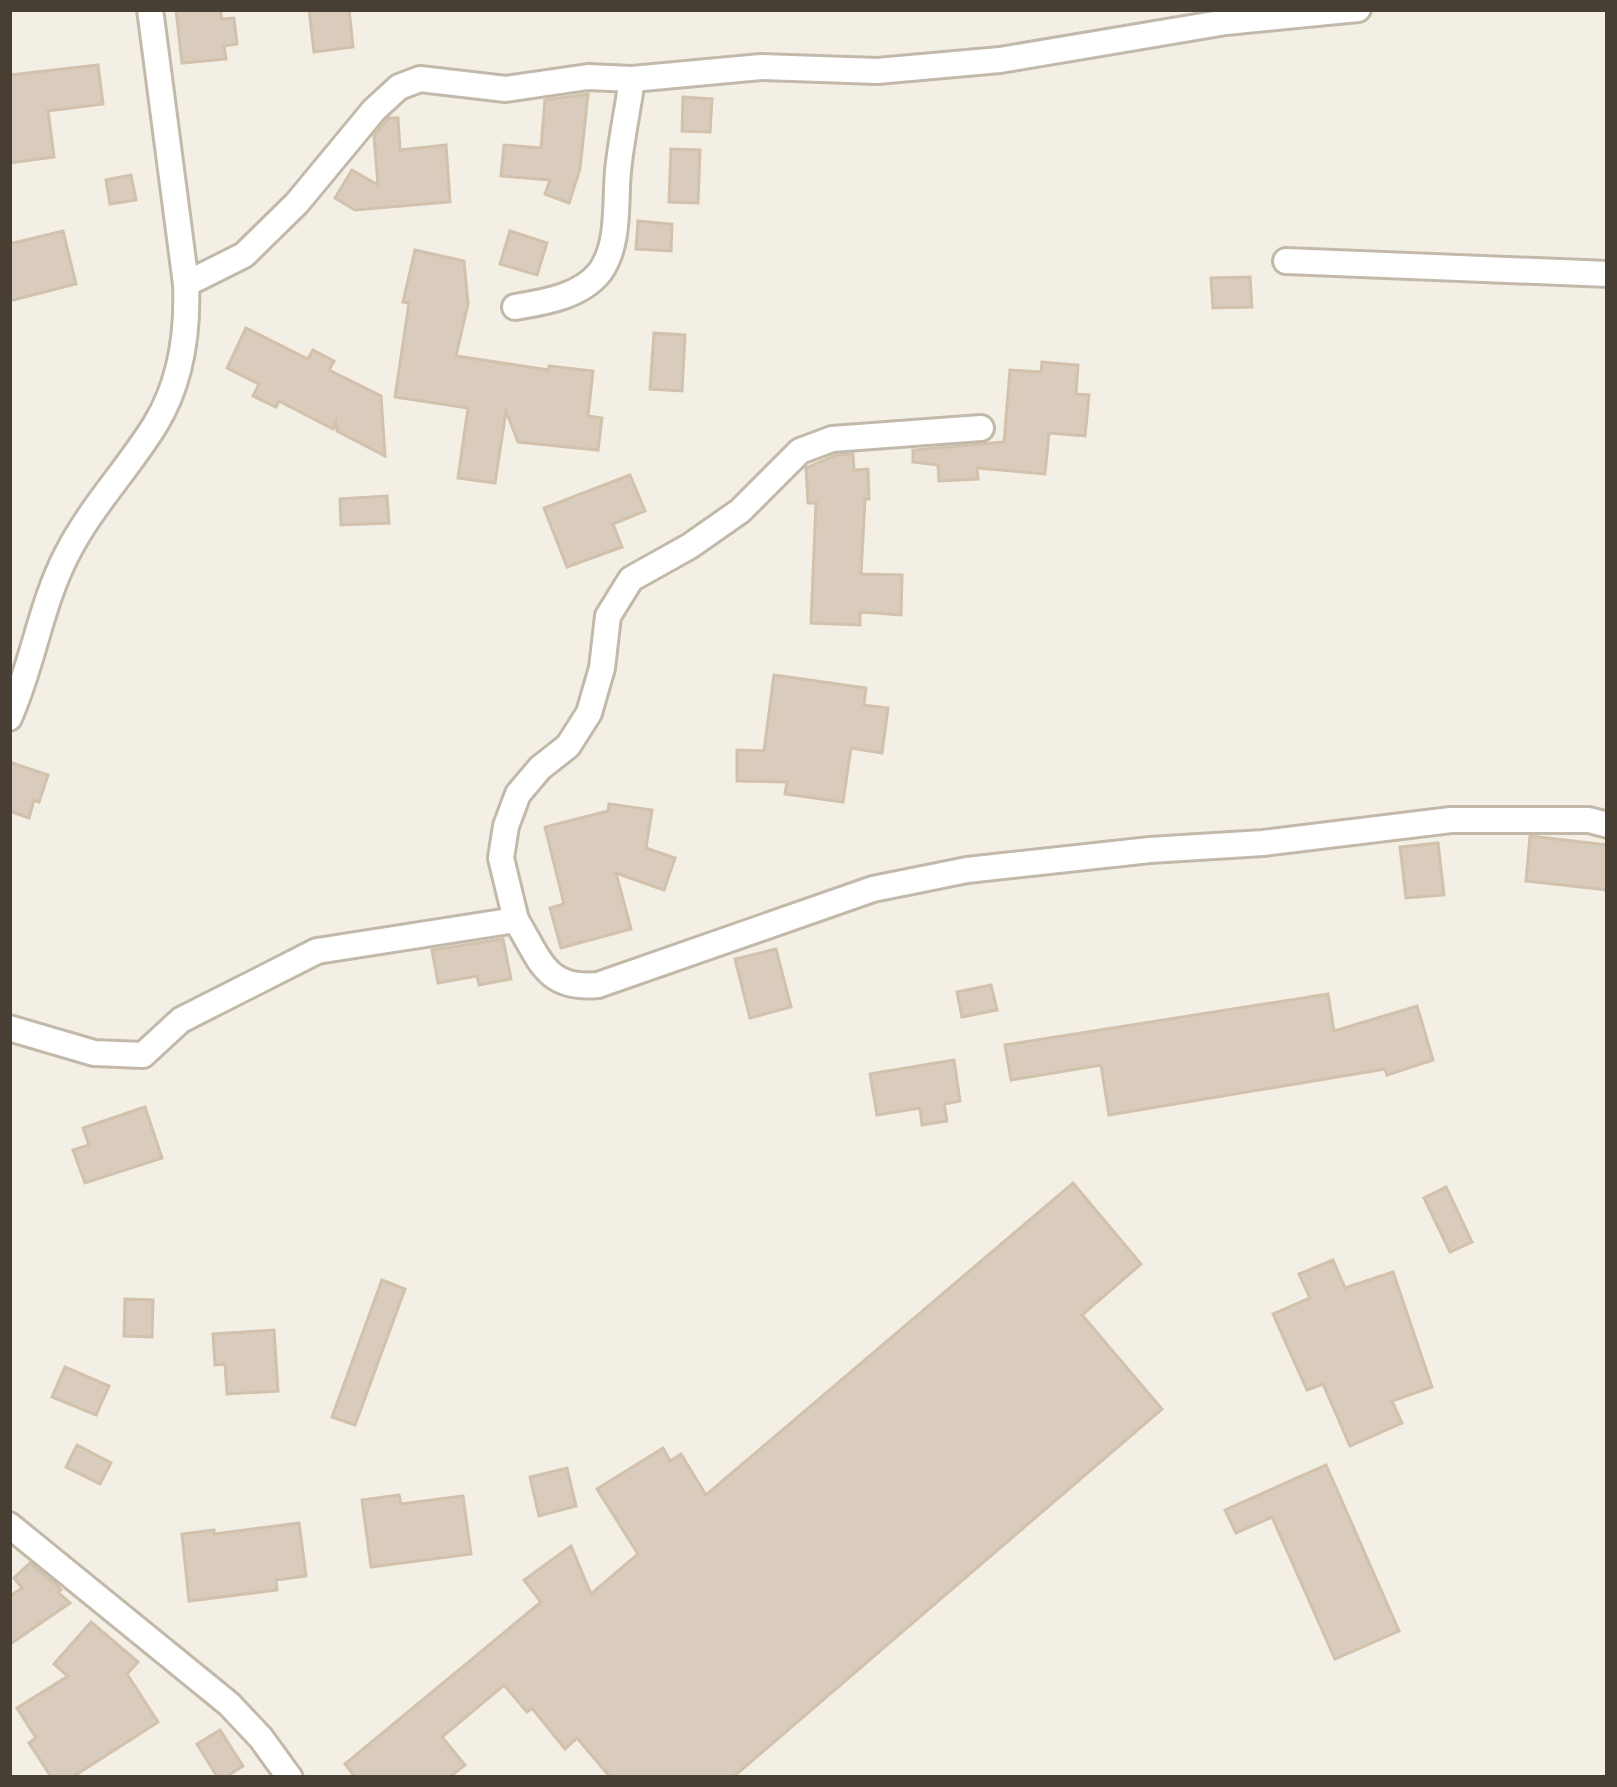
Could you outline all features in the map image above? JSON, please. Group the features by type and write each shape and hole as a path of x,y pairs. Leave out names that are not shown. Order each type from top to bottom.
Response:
{"street":[{"path":"9,718 66,556 156,423 175,382 188,324 150,9"},
{"path":"186,284 244,255 297,203 374,110 399,87 420,79 506,88 588,77 632,79 761,68 877,71 979,62 1226,22 1358,9"},
{"path":"515,307 552,301 578,290 599,272 613,243 618,168 632,79"},
{"path":"1286,261 1608,274"},
{"path":"981,428 832,439 800,451 740,511 631,579 608,616 602,668 589,713 568,746 518,794 506,826 501,858 517,920 549,973 573,988 598,985 873,890 967,870 1263,843 1450,820 1589,820 1608,825"},
{"path":"9,1028 94,1053 143,1055 181,1020 317,951 517,920"},
{"path":"9,1525 230,1704 290,1778"}],"building":[{"path":"176,9 220,9 222,19 234,18 237,44 224,46 226,59 182,63"},
{"path":"309,9 349,9 353,47 314,52"},
{"path":"98,65 103,104 48,111 54,157 9,163 9,75"},
{"path":"588,94 580,169 569,203 545,194 550,180 501,176 504,145 541,148 545,100"},
{"path":"683,97 712,99 710,132 682,131"},
{"path":"389,118 398,118 400,150 446,145 450,202 355,210 335,198 352,170 378,185 374,136"},
{"path":"671,149 700,150 698,203 669,202"},
{"path":"131,175 136,200 110,204 106,180"},
{"path":"638,221 672,224 671,251 636,249"},
{"path":"63,231 76,284 9,301 9,244"},
{"path":"510,231 547,243 537,275 500,264"},
{"path":"415,250 464,261 468,304 456,356 549,370 549,366 593,371 588,416 602,418 598,450 518,442 506,411 495,483 458,478 468,408 395,397 409,303 403,302"},
{"path":"1250,277 1252,307 1213,308 1211,278"},
{"path":"246,328 308,359 313,350 334,361 329,370 381,396 385,456 337,431 336,422 333,429 279,401 276,407 253,396 259,384 227,368"},
{"path":"654,333 685,335 682,391 650,389"},
{"path":"1042,362 1078,365 1076,394 1089,395 1085,436 1049,433 1045,474 977,468 978,479 939,481 938,465 913,462 913,450 1004,442 1010,370 1041,372"},
{"path":"853,454 854,470 868,469 861,574 902,575 901,615 860,612 860,625 811,623 816,503 808,503 806,468 836,455"},
{"path":"630,475 645,511 613,524 622,547 567,567 544,508"},
{"path":"387,496 389,523 341,525 340,499"},
{"path":"774,675 866,688 864,705 888,708 882,753 851,748 843,802 785,794 787,782 737,781 737,750 764,751"},
{"path":"9,762 48,775 29,818 9,811"},
{"path":"609,804 652,810 646,848 675,858 664,890 616,873 631,929 561,948 550,908 564,904 545,827 608,811"},
{"path":"1530,836 1608,845 1608,890 1526,881"},
{"path":"1438,843 1444,895 1406,898 1400,847"},
{"path":"503,939 511,979 479,985 477,976 438,983 432,950"},
{"path":"776,949 791,1007 750,1018 735,959"},
{"path":"991,985 997,1010 962,1017 957,992"},
{"path":"1328,994 1334,1031 1417,1006 1433,1060 1387,1075 1385,1069 1109,1115 1101,1065 1011,1080 1005,1045"},
{"path":"954,1060 960,1101 944,1104 947,1121 922,1125 920,1108 877,1115 870,1074"},
{"path":"145,1107 162,1158 85,1183 73,1150 89,1145 83,1128"},
{"path":"1073,1183 1141,1264 1082,1315 1162,1409 732,1778 611,1778 577,1738 565,1749 532,1708 527,1712 504,1685 442,1737 465,1765 448,1778 356,1778 345,1764 541,1602 524,1580 571,1546 591,1594 638,1554 597,1489 663,1448 670,1461 681,1454 706,1495"},
{"path":"1446,1187 1472,1242 1450,1252 1424,1198"},
{"path":"1333,1260 1345,1288 1393,1272 1432,1387 1392,1401 1402,1423 1350,1446 1323,1384 1307,1390 1273,1314 1310,1298 1299,1274"},
{"path":"382,1280 405,1289 355,1425 332,1417"},
{"path":"125,1299 153,1300 152,1337 124,1336"},
{"path":"274,1330 278,1391 227,1394 225,1364 215,1365 213,1334"},
{"path":"65,1367 109,1386 96,1415 52,1397"},
{"path":"77,1445 111,1463 100,1484 66,1467"},
{"path":"1326,1465 1399,1631 1335,1659 1272,1517 1236,1533 1225,1510"},
{"path":"567,1468 576,1506 539,1516 530,1477"},
{"path":"399,1495 401,1504 463,1496 471,1554 371,1567 362,1500"},
{"path":"299,1523 306,1576 276,1580 277,1590 189,1601 182,1534"},
{"path":"30,1563 70,1603 9,1645 9,1597 22,1588 14,1578"},
{"path":"91,1622 138,1662 127,1674 158,1722 71,1778 52,1778 29,1743 36,1738 17,1708 68,1676 54,1664"},
{"path":"220,1730 243,1766 224,1778 218,1778 197,1744"}]}
